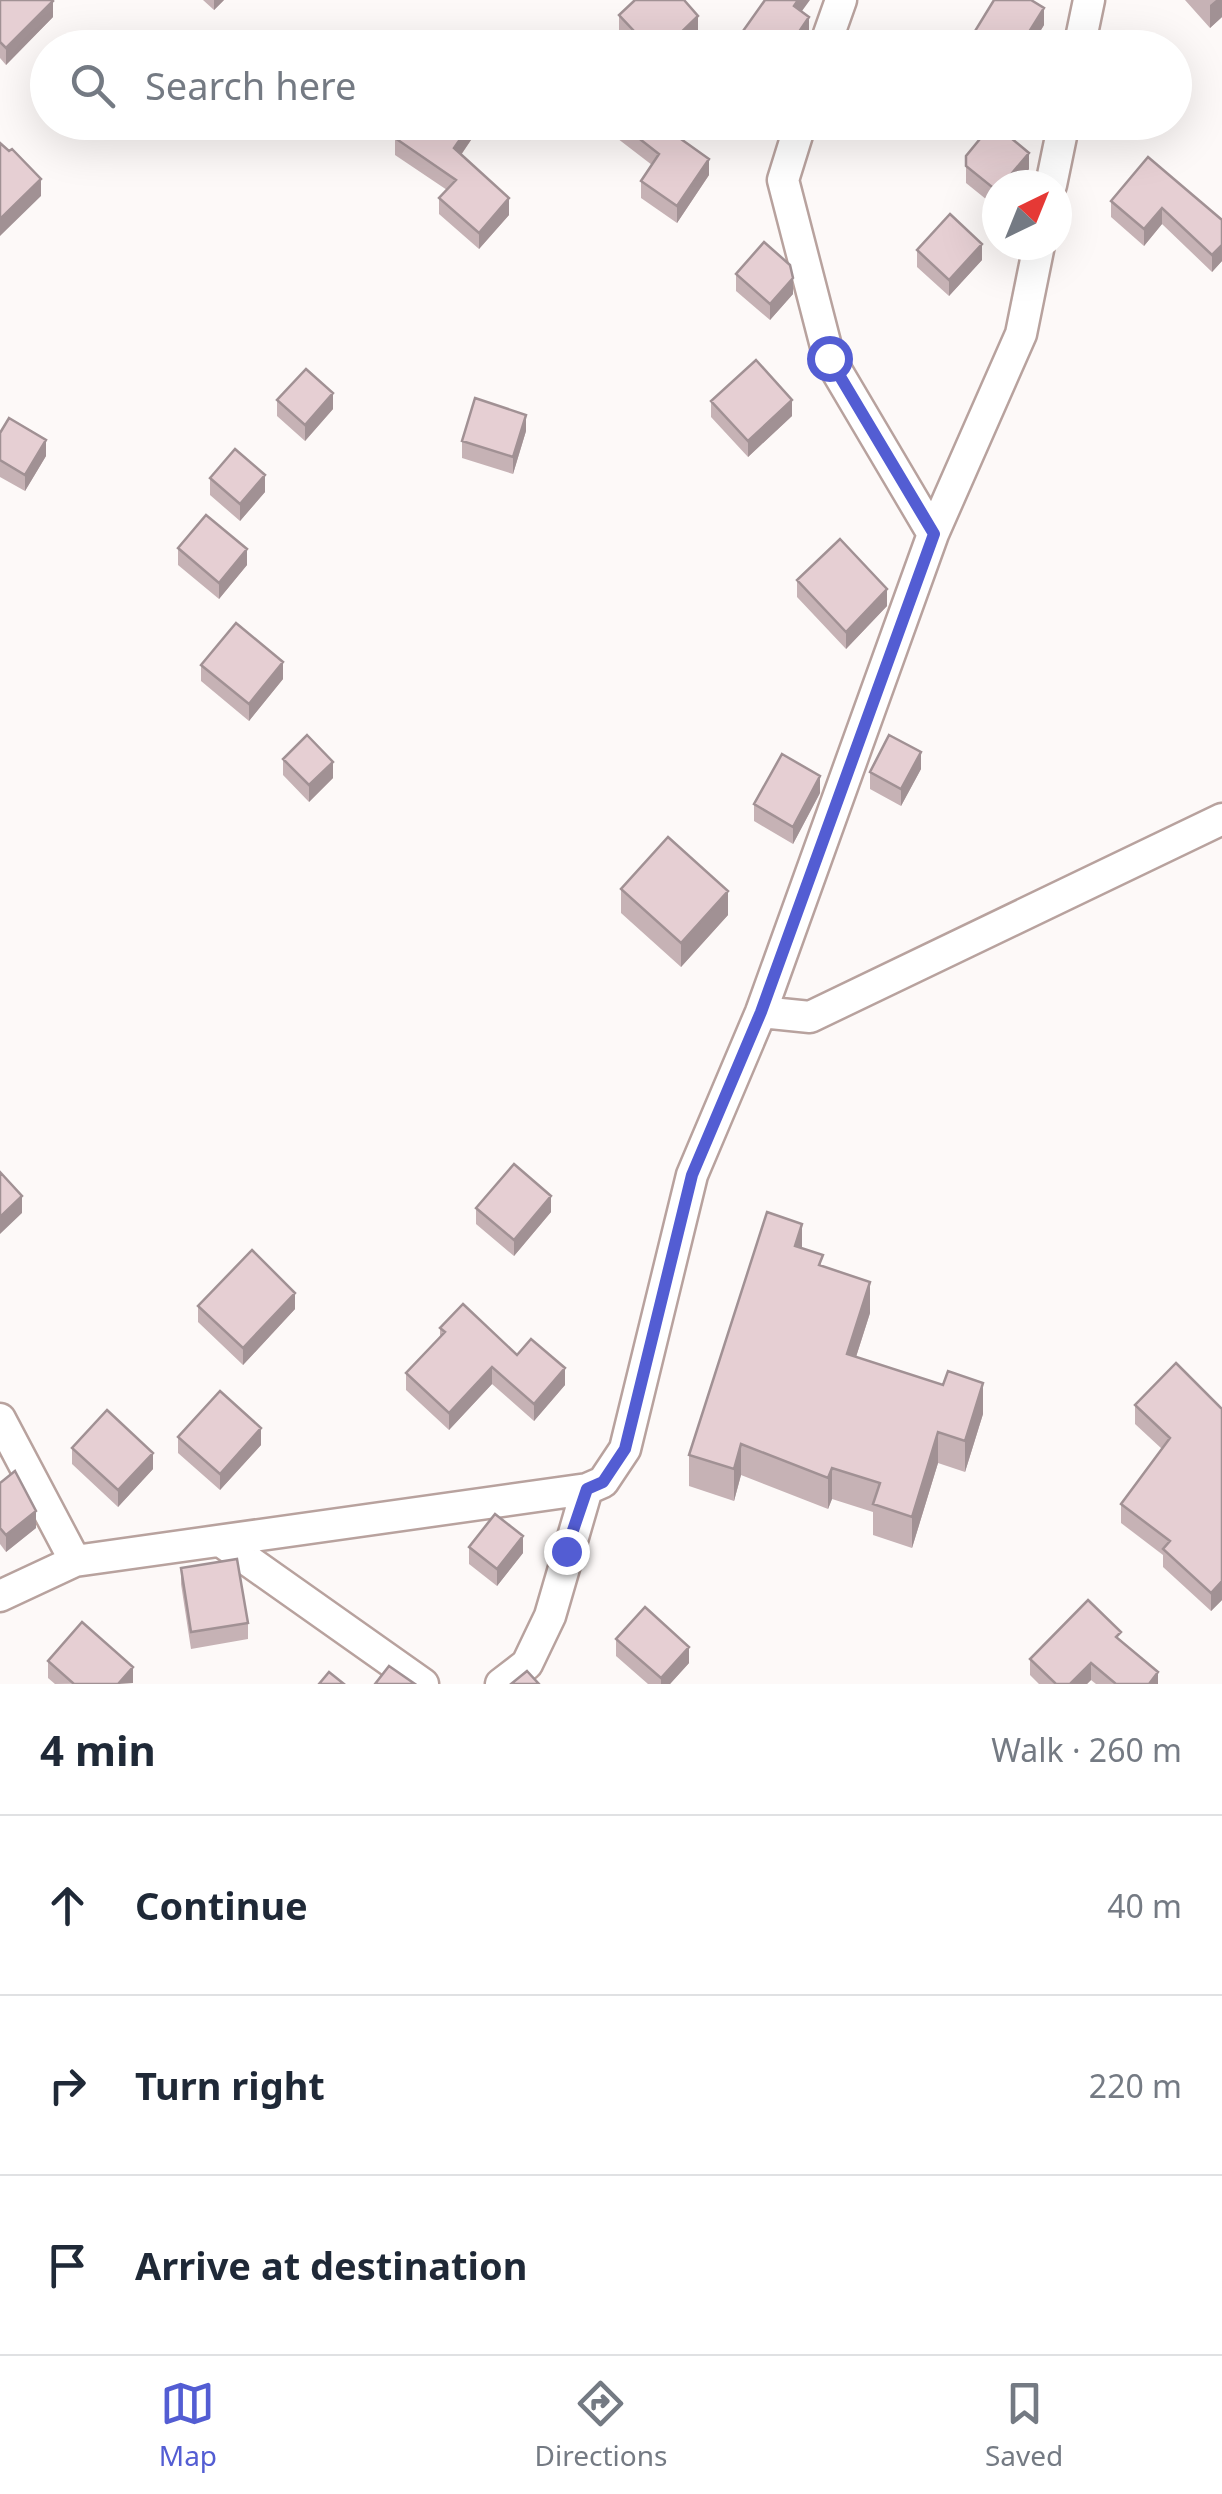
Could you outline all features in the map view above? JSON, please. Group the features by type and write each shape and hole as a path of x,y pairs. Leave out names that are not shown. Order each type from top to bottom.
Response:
{"street":[{"path":"830,30 841,0"},
{"path":"1083,30 1089,0"},
{"path":"795,140 784,180 829,358 934,534"},
{"path":"1054,170 1060,140"},
{"path":"0,1596 76,1561 587,1489 603,1482 625,1449 692,1175 761,1012 934,534 1021,334 1036,260"},
{"path":"761,1012 810,1017 1222,819"},
{"path":"0,1419 76,1561"},
{"path":"502,1684 527,1664 550,1616 587,1489"},
{"path":"222,1542 423,1684"}],"building":[{"path":"0,0 53,1 6,48 0,42"},
{"path":"635,0 684,0 698,16 684,30 633,30 619,15"},
{"path":"765,0 798,0 794,6 809,17 800,30 744,30"},
{"path":"994,0 1031,0 1044,8 1030,30 976,30"},
{"path":"398,140 460,140 454,148 509,198 479,233 439,198 456,180"},
{"path":"641,140 682,140 709,159 677,206 641,181 659,154"},
{"path":"979,140 1013,140 1029,153 1015,170 982,170 982,179 966,166 966,156"},
{"path":"0,143 9,151 12,149 41,179 0,219"},
{"path":"1148,157 1222,220 1222,245 1212,255 1162,208 1144,229 1111,201"},
{"path":"950,214 982,244 949,280 917,250"},
{"path":"764,242 790,265 793,278 770,304 736,274"},
{"path":"756,360 792,400 748,441 711,401"},
{"path":"306,369 333,393 305,425 277,400"},
{"path":"475,398 526,415 513,457 462,441"},
{"path":"9,418 46,440 25,475 0,460 0,433"},
{"path":"235,449 265,475 240,504 210,478"},
{"path":"206,515 247,549 219,583 178,548"},
{"path":"840,539 887,589 846,632 797,580"},
{"path":"236,623 283,662 249,704 201,665"},
{"path":"307,735 333,762 309,785 283,759"},
{"path":"889,735 921,752 901,789 870,772"},
{"path":"782,754 820,776 793,827 754,804"},
{"path":"668,837 728,891 681,943 621,889"},
{"path":"514,1164 551,1196 514,1240 476,1208"},
{"path":"0,1172 22,1196 0,1217"},
{"path":"767,1212 802,1224 795,1246 823,1255 819,1265 870,1282 847,1354 943,1385 948,1371 983,1383 965,1441 938,1432 912,1517 873,1504 880,1483 832,1468 828,1478 741,1444 734,1469 689,1455"},
{"path":"252,1250 295,1293 243,1348 198,1306"},
{"path":"463,1304 517,1355 531,1339 565,1368 534,1404 492,1367 449,1413 406,1373 445,1332 440,1328"},
{"path":"1176,1363 1222,1409 1222,1581 1211,1593 1163,1549 1170,1541 1121,1504 1170,1438 1135,1405"},
{"path":"220,1391 261,1428 220,1474 178,1437"},
{"path":"107,1410 153,1453 118,1490 72,1448"},
{"path":"15,1471 36,1511 6,1535 0,1528 0,1483"},
{"path":"495,1514 523,1536 497,1569 469,1547"},
{"path":"237,1559 248,1623 191,1632 181,1568"},
{"path":"1088,1600 1121,1632 1116,1637 1158,1672 1149,1684 1116,1684 1091,1663 1070,1684 1056,1684 1030,1659"},
{"path":"645,1607 689,1647 661,1678 616,1639"},
{"path":"82,1622 133,1667 118,1684 74,1684 48,1661"},
{"path":"389,1666 415,1684 375,1684"},
{"path":"527,1671 539,1684 511,1684"},
{"path":"329,1672 344,1684 319,1684"}],"route":[{"path":"566,1551 587,1489 603,1482 625,1449 692,1175 761,1012 934,534 829,358"}]}
